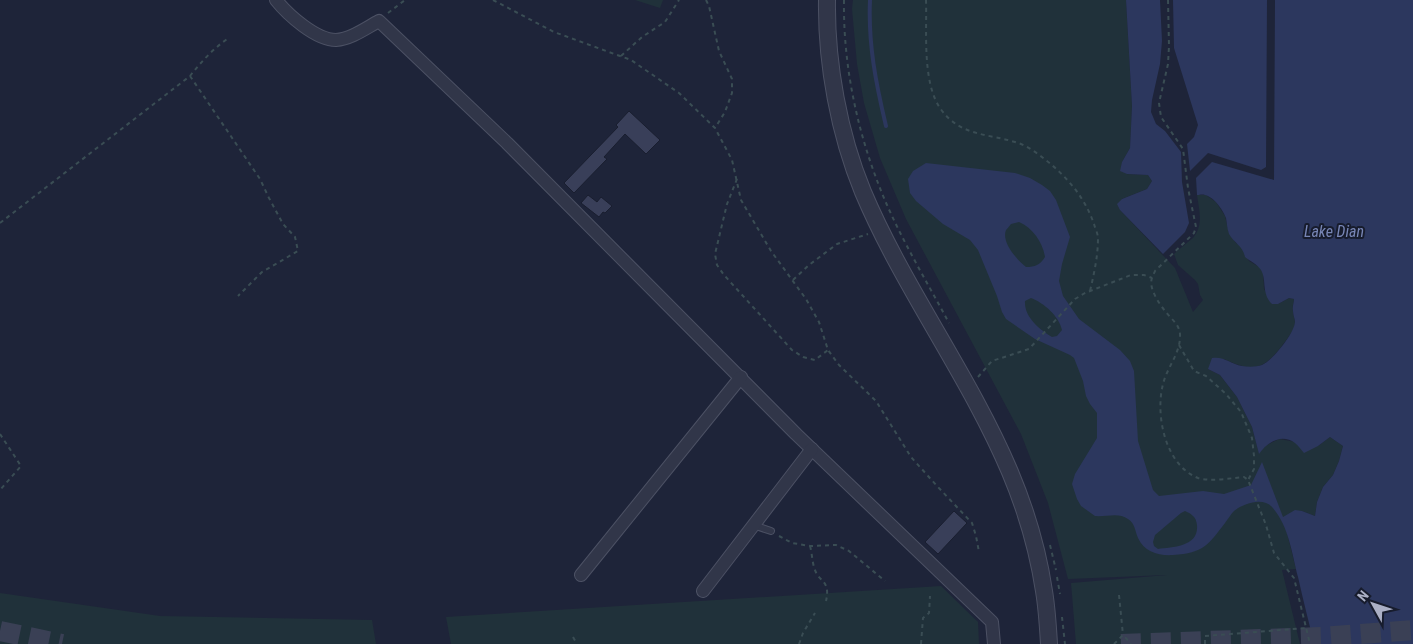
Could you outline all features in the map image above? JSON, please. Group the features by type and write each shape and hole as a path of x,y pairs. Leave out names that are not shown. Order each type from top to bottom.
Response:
{"street":[{"path":"276,0 308,30 336,40 352,36 379,21 507,142 812,449 992,622 994,644"},
{"path":"827,0 831,60 838,104 850,153 863,191 881,230 927,317 991,430 1011,474 1030,526 1039,560 1045,593 1049,644"},
{"path":"582,575 741,377"},
{"path":"703,591 812,449"}],"lane":[{"path":"753,525 771,531"}],"path":[{"path":"379,21 405,0"},
{"path":"493,0 554,32 632,60 679,93 715,128 732,160 741,200 771,251 806,298 819,322 828,350 838,365 876,401 911,457 972,523 979,552"},
{"path":"622,56 642,37 664,22 679,0"},
{"path":"706,0 719,51 732,79 732,93 725,112 715,128"},
{"path":"844,0 847,58 854,101 866,148 878,184 896,222 950,325"},
{"path":"926,0 929,73 939,106 946,116 959,127 973,133 998,137 1020,144 1037,154 1060,172 1077,190 1090,213 1098,236 1090,291"},
{"path":"1168,0 1168,64 1159,103 1161,117 1183,149 1196,227 1194,233 1155,271 1152,278 1151,285 1154,294 1165,312 1178,326 1180,332 1179,349 1167,372 1161,395 1164,435 1168,448 1180,465 1198,478 1244,477 1248,480 1266,525 1274,553 1294,578 1310,644"},
{"path":"0,223 190,76 212,50 227,39"},
{"path":"190,76 260,179 283,224 295,237 298,252 262,272 238,296"},
{"path":"737,178 727,204 714,254 717,265 792,350 802,357 815,360 828,350"},
{"path":"793,280 837,244 881,230"},
{"path":"977,377 992,362 1029,349 1075,300 1090,291 1132,275 1144,275 1152,278"},
{"path":"1179,345 1194,371 1206,376 1226,394 1241,412 1252,438 1254,456 1254,469 1248,480"},
{"path":"0,434 21,466 0,490"},
{"path":"771,531 792,543 810,546 836,544 849,551 885,580"},
{"path":"1048,538 1053,554 1060,598"},
{"path":"810,546 817,574 827,585 826,601"},
{"path":"1119,595 1123,635 1131,644"},
{"path":"921,644 923,618 929,613 930,596"},
{"path":"799,644 815,613"},
{"path":"1062,616 1065,644"},
{"path":"1205,644 1206,636 1307,628"},
{"path":"1114,644 1123,635"},
{"path":"573,637 577,644"}],"shaded area":[{"path":"635,0 663,0 660,8"},
{"path":"853,0 1126,0 1132,106 1130,148 1122,162 1127,174 1148,175 1152,181 1147,189 1122,199 1120,210 1175,268 1193,312 1203,300 1198,284 1178,265 1174,254 1193,238 1199,228 1200,217 1197,195 1206,195 1216,202 1225,216 1229,233 1236,243 1241,246 1249,261 1263,272 1264,289 1272,304 1278,304 1289,298 1294,299 1295,323 1284,343 1264,364 1251,367 1243,366 1224,359 1208,369 1220,375 1237,397 1252,427 1259,453 1265,446 1279,439 1318,446 1330,437 1343,446 1333,475 1323,487 1317,502 1315,516 1302,511 1286,529 1296,569 1282,570 1300,644 1076,644 1071,583 1167,575 1068,579 1048,503 1021,434 906,219 880,158 864,103 857,64 852,9"},
{"path":"941,586 978,622 979,644 451,644 446,617"},
{"path":"0,593 160,616 372,620 376,644 0,644"}],"water":[{"path":"1126,0 1160,0 1162,41 1160,64 1151,112 1156,124 1165,131 1181,152 1182,182 1189,223 1185,232 1163,254 1120,210 1117,204 1122,199 1147,189 1152,181 1148,175 1127,174 1120,171 1122,162 1130,148 1132,106"},
{"path":"1173,0 1267,0 1266,167 1261,170 1208,153 1190,171 1187,144 1194,137 1198,125 1174,48"},
{"name":"Lake Dian","path":"1275,0 1413,0 1413,644 1314,644 1286,531 1272,507 1264,502 1253,502 1234,511 1214,537 1199,550 1168,555 1157,554 1144,547 1132,523 1124,517 1117,515 1095,516 1081,506 1072,484 1075,474 1097,438 1097,413 1086,396 1083,381 1074,358 1035,339 1006,319 978,250 970,240 943,224 916,201 910,193 908,179 913,171 926,163 1015,173 1030,178 1050,191 1056,200 1070,237 1059,281 1063,296 1079,319 1120,350 1130,361 1134,371 1138,441 1153,490 1159,496 1203,491 1224,494 1251,485 1262,462 1283,517 1295,510 1315,516 1317,502 1323,487 1333,475 1343,446 1330,437 1304,453 1298,445 1290,440 1280,439 1270,443 1259,454 1252,427 1237,397 1220,375 1208,369 1212,358 1224,359 1247,367 1260,366 1271,358 1282,346 1294,327 1294,299 1289,298 1278,304 1272,304 1266,295 1261,270 1245,257 1242,250 1231,237 1228,232 1226,218 1218,204 1208,196 1197,195 1196,178 1212,162 1274,180","holes":["1019,222 1033,232 1042,246 1045,257 1035,266 1026,267 1022,264 1014,255 1006,240 1006,230 1011,224","1031,298 1036,300 1054,315 1062,330 1057,336 1052,337 1033,322 1025,307 1025,301","1185,511 1196,520 1197,532 1194,538 1184,544 1158,549 1154,546 1153,542 1155,535"]}],"building":[{"path":"629,111 660,140 646,154 625,134 604,157 607,159 574,193 564,183 618,127 616,125"},
{"path":"588,195 597,202 601,197 612,206 599,217 581,203"},
{"path":"954,511 967,523 938,554 925,542"}],"waterway":[{"path":"870,0 870,32 874,64 886,126"}],"tunnel":[{"path":"1121,644 1321,637 1413,630"},
{"path":"0,631 62,644"}]}
